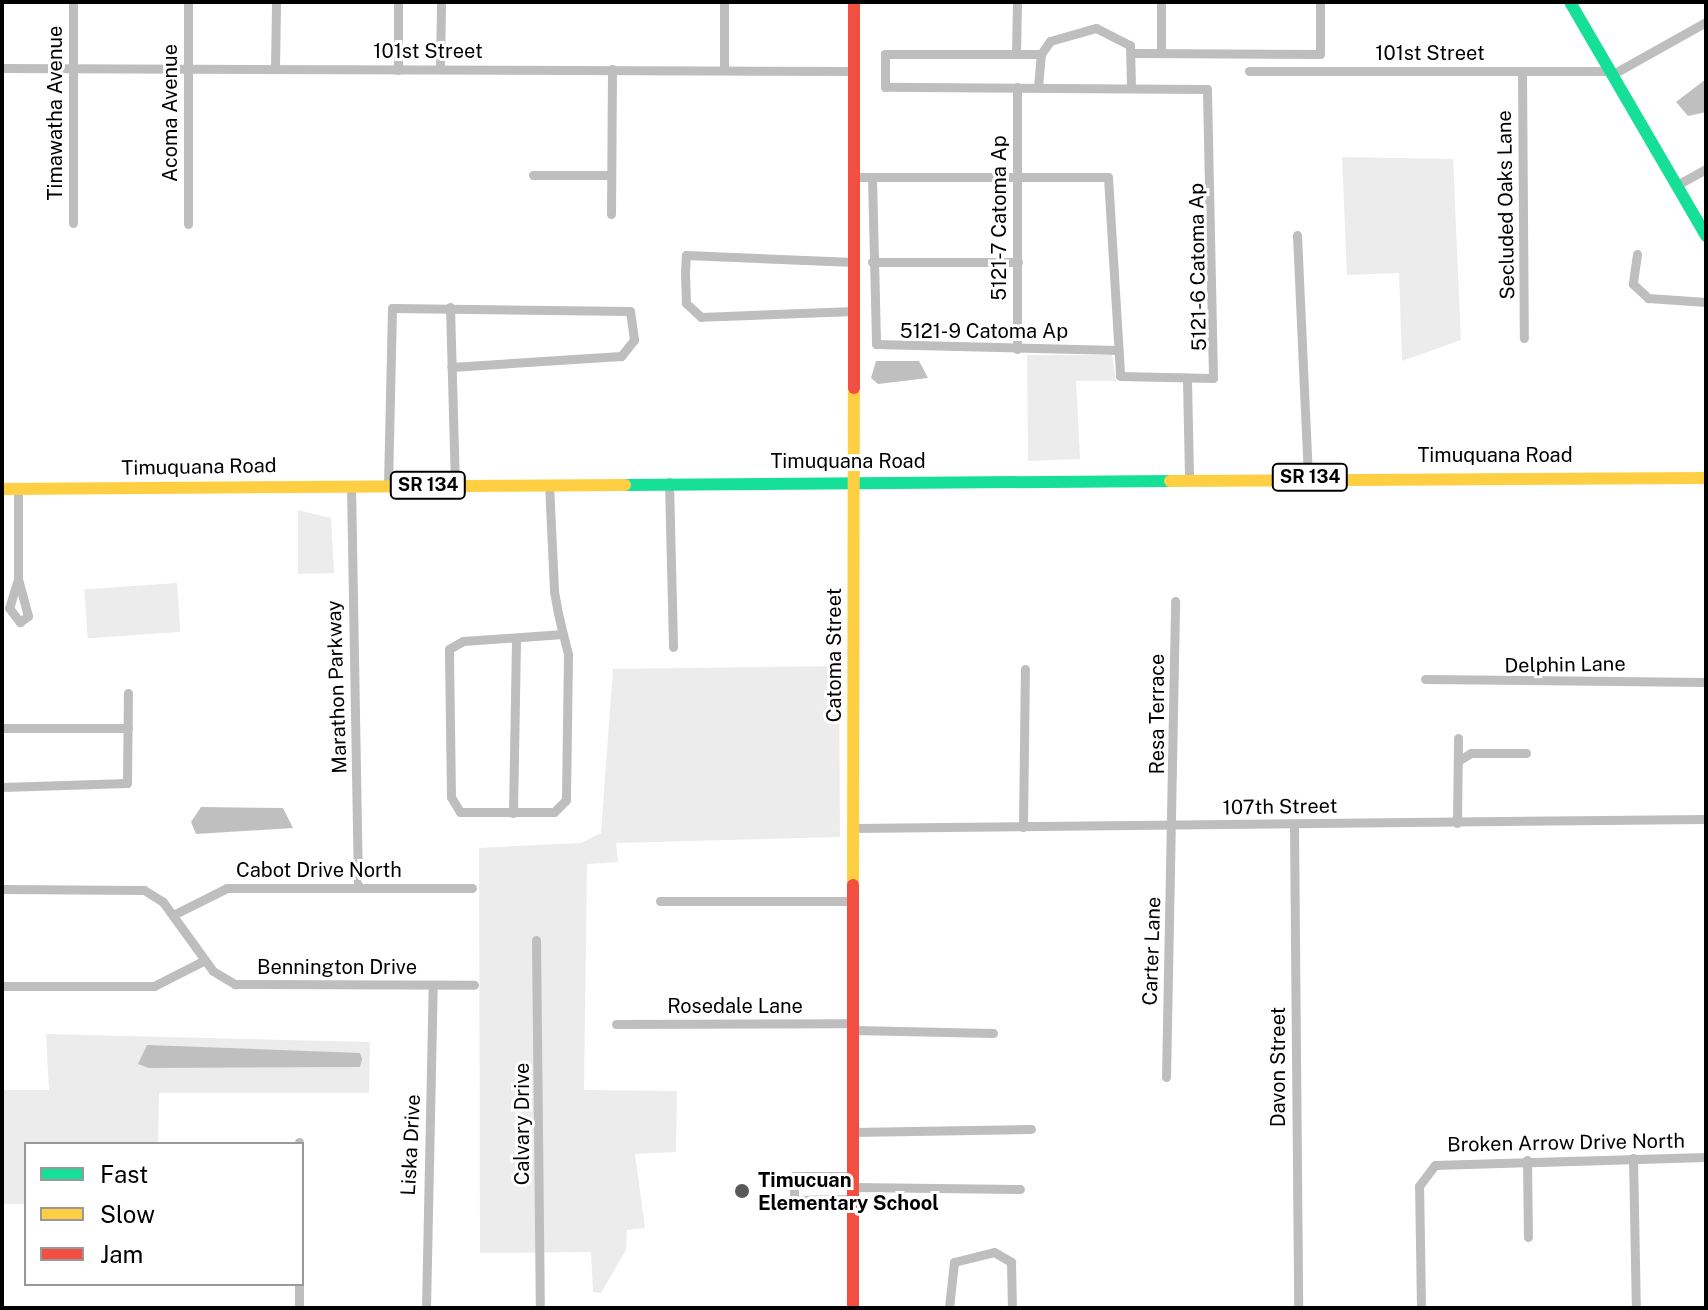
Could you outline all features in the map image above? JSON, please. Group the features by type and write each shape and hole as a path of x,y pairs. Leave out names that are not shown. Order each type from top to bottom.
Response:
{"main road":[{"name":"Catoma Street","path":"853,1308 854,2"},
{"path":"1570,2 1706,236"},
{"name":"Timuquana Road","path":"2,489 1702,476"}],"street":[{"name":"Timawatha Avenue","path":"73,2 73,223"},
{"name":"Acoma Avenue","path":"188,2 188,224"},
{"path":"275,69 276,2"},
{"path":"398,2 398,70"},
{"path":"440,69 441,2"},
{"path":"724,2 724,69"},
{"path":"1017,2 1016,54 1041,54"},
{"path":"1161,2 1161,53"},
{"path":"1134,53 1320,54 1320,2"},
{"path":"1611,72 1706,22"},
{"path":"1038,87 1041,54 1059,34 1096,28 1121,37 1134,53 1131,87"},
{"name":"5121-6 Catoma Ap","path":"854,177 1019,177 1112,181 1118,350 1123,380 1207,380 1218,370 1212,99 1201,87 885,87 885,54 1016,54"},
{"name":"101st Street","path":"2,68 854,71"},
{"path":"611,214 612,69"},
{"name":"101st Street","path":"1249,71 1611,72"},
{"name":"Secluded Oaks Lane","path":"1522,72 1524,338"},
{"name":"5121-7 Catoma Ap","path":"1017,87 1017,349"},
{"path":"1677,185 1706,169"},
{"path":"533,175 611,175"},
{"name":"5121-9 Catoma Ap","path":"872,177 873,337 883,349 1118,350"},
{"path":"1297,235 1308,477"},
{"path":"1637,254 1631,276 1638,292 1659,302 1706,302"},
{"path":"854,262 686,255 686,303 701,317 854,311"},
{"path":"872,262 1018,262"},
{"path":"450,307 455,485"},
{"path":"388,485 389,311 450,307 623,307 634,334 621,356 451,367"},
{"path":"1187,380 1189,479"},
{"path":"669,482 673,647"},
{"path":"549,484 554,591 563,634 566,800 554,812 468,813 452,802 449,649 463,641 563,634"},
{"name":"Marathon Parkway","path":"351,485 358,888"},
{"path":"18,489 18,579"},
{"name":"Resa Terrace","path":"1174,826 1175,601"},
{"path":"513,813 516,639"},
{"path":"1023,827 1025,669"},
{"name":"Delphin Lane","path":"1425,679 1706,682"},
{"path":"2,787 122,786 128,693"},
{"path":"2,728 128,728"},
{"path":"1457,823 1458,738"},
{"path":"1458,761 1471,753 1526,753"},
{"name":"107th Street","path":"854,828 1706,819"},
{"name":"Davon Street","path":"1294,825 1298,1308"},
{"name":"Carter Lane","path":"1166,1077 1174,826"},
{"name":"Cabot Drive North","path":"173,915 227,888 472,888"},
{"name":"Bennington Drive","path":"2,889 144,890 173,915 222,978 249,985 474,985"},
{"path":"660,901 853,901"},
{"name":"Calvary Drive","path":"536,940 540,1308"},
{"path":"2,986 154,986 205,960"},
{"name":"Liska Drive","path":"426,1308 433,985"},
{"name":"Rosedale Lane","path":"616,1024 853,1027 993,1033"},
{"path":"853,1132 1031,1129"},
{"name":"Broken Arrow Drive North","path":"1421,1308 1419,1193 1428,1170 1445,1162 1706,1157"},
{"path":"1633,1158 1636,1308"},
{"path":"1527,1160 1528,1237"},
{"path":"853,1187 794,1200 794,1176 853,1187 1020,1189"},
{"path":"949,1308 954,1262 994,1252 1011,1262 1012,1308"},
{"path":"299,1286 299,1308"}],"shaded area":[{"path":"1706,79 1706,112 1688,116 1676,102"},
{"path":"1342,157 1453,159 1461,340 1402,361 1399,273 1347,275"},
{"path":"1027,355 1112,355 1116,381 1076,381 1080,459 1028,461"},
{"path":"876,361 919,361 928,378 878,384 871,378"},
{"path":"298,510 331,518 334,573 298,574"},
{"path":"177,583 180,632 88,638 84,589"},
{"path":"839,666 840,837 616,843 618,862 587,864 584,1090 677,1091 676,1152 635,1154 645,1228 627,1230 626,1250 601,1293 593,1292 591,1252 480,1253 479,848 581,843 601,833 613,669"},
{"path":"201,807 283,808 293,828 196,834 191,822"},
{"path":"46,1034 370,1042 369,1093 159,1093 158,1142 24,1142 24,1204 2,1204 2,1090 49,1090","holes":["360,1053 360,1067 149,1068 318,1055"]},
{"path":"147,1045 360,1053 362,1059 360,1067 149,1068 138,1064"}],"traffic: fast":[{"path":"1570,2 1706,236"},
{"path":"625,485 1170,481"}],"traffic: slow":[{"path":"853,885 854,388"},
{"path":"1170,481 1706,478"},
{"path":"2,489 625,485"}],"traffic: jam":[{"path":"854,2 854,388"},
{"path":"853,885 853,1308"}],"place":[{"name":"Timucuan Elementary School","path":"742,1191"}]}
